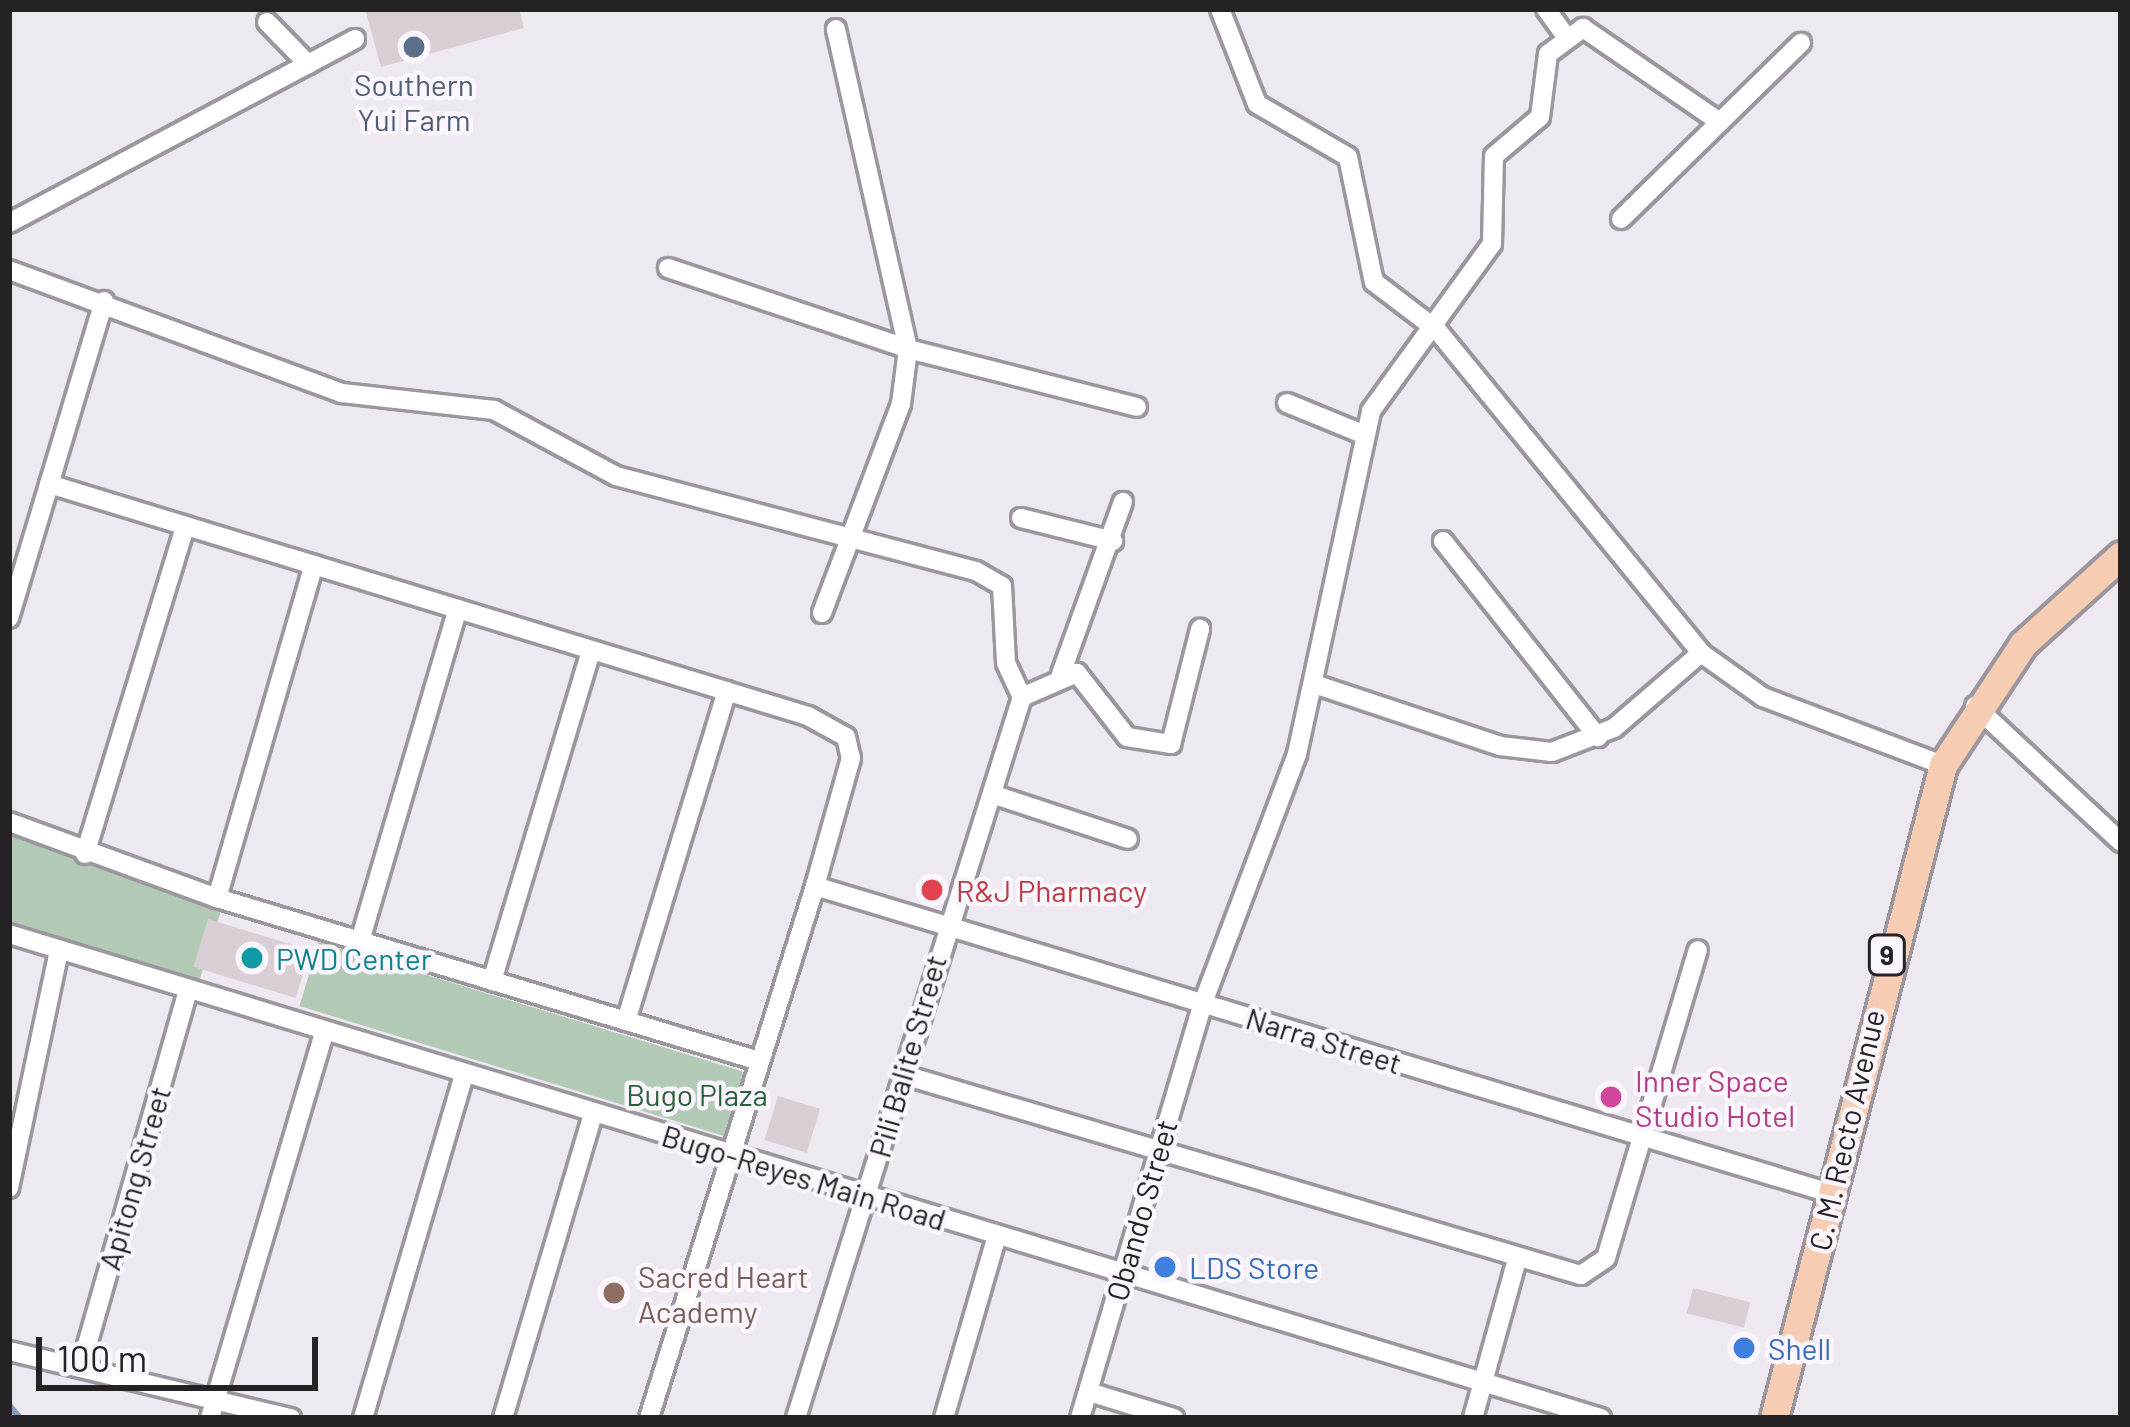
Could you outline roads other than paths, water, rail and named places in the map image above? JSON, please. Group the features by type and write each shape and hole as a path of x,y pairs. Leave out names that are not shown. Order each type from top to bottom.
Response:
{"highway":[{"name":"C. M. Recto Avenue","path":"1774,1418 1833,1194 1899,902 1943,765 1976,706 2023,644 2121,555"}],"street":[{"path":"1220,9 1257,104 1348,157 1374,282 1437,330 1701,653 1763,697 1943,765"},
{"path":"1546,9 1565,35 1591,29 1720,122"},
{"path":"267,22 308,64"},
{"path":"822,613 901,404 908,349 836,29"},
{"name":"Obando Street","path":"1081,1418 1202,1003 1314,684 1365,435 1378,395 1437,330 1492,244 1490,168 1549,101 1548,54 1565,35"},
{"path":"9,223 355,39"},
{"path":"1621,219 1802,43"},
{"path":"668,268 908,349 1137,407"},
{"path":"9,269 342,393 494,410 616,476 856,532 1002,586 1006,663 1022,697 1061,674 1113,541 1123,502"},
{"path":"9,618 104,301"},
{"path":"1287,403 1365,435"},
{"path":"49,484 824,722 852,748 815,886 756,1060 649,1418"},
{"path":"1021,518 1113,541"},
{"path":"85,854 185,526"},
{"path":"1443,541 1598,737"},
{"path":"217,898 314,565"},
{"path":"360,941 458,609"},
{"path":"1061,674 1094,681 1127,737 1157,749 1179,733 1200,628"},
{"path":"492,981 591,650"},
{"path":"1314,684 1500,746 1552,752 1598,737 1701,653"},
{"path":"626,1021 727,692"},
{"name":"Pili Balite Street","path":"796,1418 904,1075 945,925 1022,697"},
{"path":"1976,706 2121,842"},
{"path":"992,794 1128,839"},
{"path":"9,822 85,854 217,898 756,1060"},
{"name":"Narra Street","path":"815,886 1833,1194"},
{"name":"Bugo-Reyes Main Road","path":"9,934 1601,1418"},
{"path":"904,1075 1582,1275 1602,1266 1698,950"},
{"path":"9,1188 19,1091 58,951"},
{"name":"Apitong Street","path":"80,1366 188,990"},
{"path":"213,1408 325,1030"},
{"path":"363,1418 464,1074"},
{"path":"503,1418 593,1114"},
{"path":"944,1418 997,1234"},
{"path":"1473,1418 1517,1258"},
{"path":"9,1351 80,1366 213,1408 291,1418"},
{"path":"1089,1392 1174,1418"}],"waterway":[{"path":"9,1405 20,1418"}],"place":[{"name":"Southern Yui Farm","path":"414,47"},
{"name":"R&J Pharmacy","path":"932,890"},
{"name":"PWD Center","path":"252,958"},
{"name":"Inner Space Studio Hotel","path":"1611,1097"},
{"name":"LDS Store","path":"1165,1267"},
{"name":"Sacred Heart Academy","path":"614,1293"},
{"name":"Shell","path":"1744,1348"}],"park label":[{"name":"Bugo Plaza","path":"697,1094"}]}
